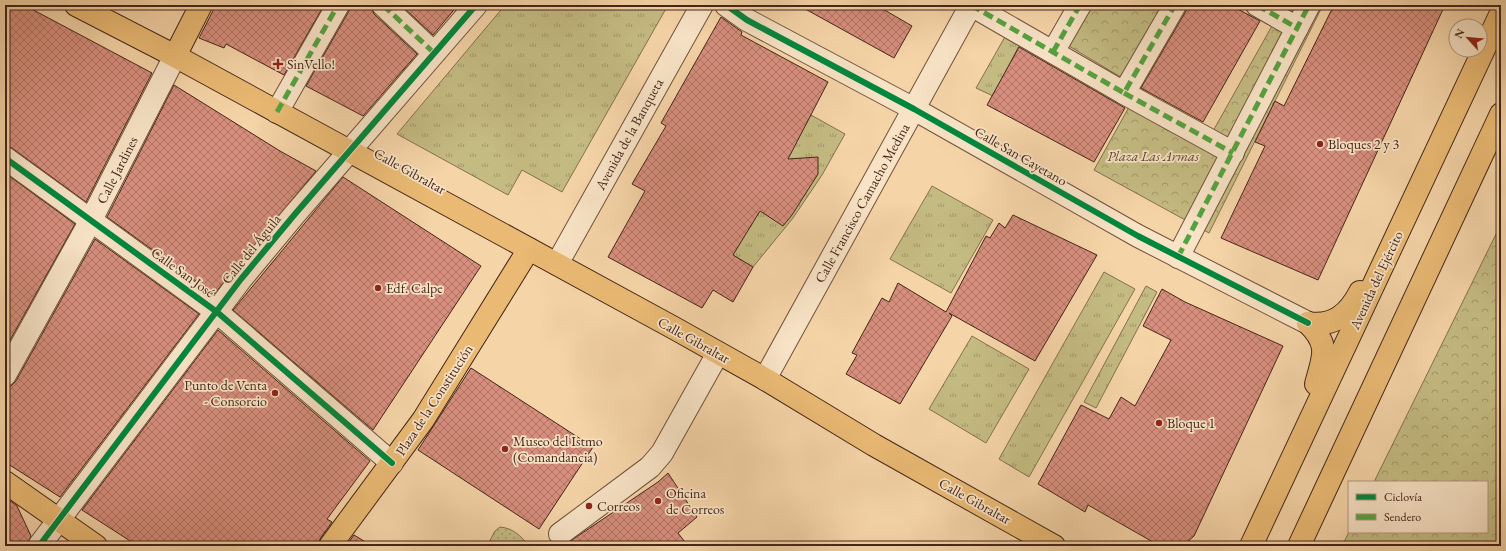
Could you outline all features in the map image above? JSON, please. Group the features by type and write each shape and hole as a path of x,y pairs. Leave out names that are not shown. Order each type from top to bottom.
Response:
{"main road":[{"name":"Calle Gibraltar","path":"76,5 175,56 718,353 874,445 1054,546"},
{"name":"Calle Jardines","path":"175,56 201,5"},
{"name":"Avenida del Ejército","path":"1251,546 1318,406 1501,13"},
{"path":"1299,546 1501,114"},
{"path":"1308,323 1318,325 1331,322 1348,311 1373,267 1391,248"},
{"name":"Plaza de la Constitución","path":"330,546 423,420 529,249"},
{"path":"1308,323 1318,336 1324,350 1323,365 1315,390 1318,406"},
{"path":"5,482 96,546"}],"street":[{"path":"277,112 338,5"},
{"path":"383,5 434,53"},
{"name":"Calle del Águila","path":"39,546 251,267 349,151 476,5"},
{"name":"Avenida de la Banqueta","path":"557,264 702,5"},
{"name":"Calle San Cayetano","path":"726,5 747,20 914,109 1086,207 1178,257 1308,323"},
{"path":"971,5 1129,96 1232,153"},
{"name":"Calle Francisco Camacho Medina","path":"765,380 971,5"},
{"path":"1053,52 1080,5"},
{"path":"1129,96 1175,5"},
{"path":"1257,5 1297,28"},
{"path":"1178,257 1308,5"},
{"name":"Calle Jardines","path":"5,376 91,220 175,56"},
{"name":"Calle San José","path":"5,158 217,312 392,463"},
{"path":"560,534 650,467 662,453 718,353"}],"green space":[{"path":"505,5 668,5 562,192 522,170 508,195 397,134"},
{"path":"1086,5 1168,5 1124,79 1064,43"},
{"name":"Plaza Las Armas","path":"1257,5 1323,5 1209,233 1094,170 1134,98 1208,140 1277,17"},
{"path":"1006,35 1021,42 993,96 976,88"},
{"path":"811,115 845,134 822,175 793,218 753,267 733,255"},
{"path":"932,186 993,220 951,293 890,259"},
{"path":"1501,224 1501,546 1342,546 1348,533 1488,533 1488,481 1374,481"},
{"path":"1104,272 1135,289 1029,477 999,459"},
{"path":"1146,286 1157,292 1096,408 1084,402"},
{"path":"972,336 1029,369 986,443 929,409"},
{"path":"500,527 509,529 516,533 529,546 487,546 495,531"}],"building":[{"path":"5,5 24,5 152,73 86,202 12,148 5,146"},
{"path":"216,5 324,5 284,75 226,44 224,48 199,38"},
{"path":"350,5 371,5 374,14 417,54 363,116 306,86 349,11"},
{"path":"401,5 458,5 433,35"},
{"path":"798,5 876,5 912,26 894,58"},
{"path":"1187,5 1230,5 1260,21 1203,122 1141,88 1186,11"},
{"name":"Bloques 2 y 3","path":"1334,5 1445,5 1318,280 1221,238 1265,146 1255,142 1275,101 1284,106"},
{"path":"721,17 742,32 741,35 828,82 788,159 818,157 818,174 792,215 783,226 760,211 733,255 753,267 733,302 713,290 702,308 608,257 645,191 632,184 666,126 661,123"},
{"path":"1019,47 1125,108 1094,162 987,105"},
{"path":"174,85 280,151 316,171 214,294 107,217"},
{"path":"5,173 75,224 5,349"},
{"name":"Edf. Calpe","path":"343,177 481,266 373,430 233,310"},
{"path":"1013,215 1097,255 1035,361 949,313 952,316 900,404 846,374 857,355 852,353 882,298 889,302 898,283 946,312 986,236 990,238 999,223 1005,228"},
{"path":"95,239 199,314 60,497 5,462 5,387 11,386 16,381"},
{"name":"Bloque 1","path":"1162,289 1185,302 1283,346 1194,536 1185,544 1176,546 1160,546 1088,505 1085,512 1038,484 1081,405 1109,419 1121,397 1135,406 1171,340 1143,326"},
{"path":"218,330 370,461 327,519 332,522 320,539 318,546 138,546 82,510"},
{"name":"Museo del Istmo (Comandancia)","path":"471,368 593,447 539,529 418,450"},
{"name":"Oficina de Correos","path":"668,473 697,517 678,533 688,546 563,546 658,482"},
{"path":"5,497 17,506 31,536 27,546 5,546"},
{"path":"354,535 372,546 346,546"}],"marked path":[{"path":"277,112 338,5"},
{"path":"383,5 434,53"},
{"path":"971,5 1124,93 1175,5"},
{"path":"1053,52 1080,5"},
{"path":"1257,5 1297,28"},
{"path":"1178,257 1309,5"},
{"path":"1124,93 1233,153"}],"cycle path":[{"path":"39,546 241,279 295,214 476,5"},
{"path":"726,5 747,20 914,109 1138,236 1308,323"},
{"path":"5,158 217,312 392,463"}],"place":[{"name":"SinVello!","path":"278,64"},
{"name":"Bloques 2 y 3","path":"1320,144"},
{"name":"Edf. Calpe","path":"378,288"},
{"name":"Punto de Venta - Consorcio","path":"275,393"},
{"name":"Bloque 1","path":"1159,423"},
{"name":"Museo del Istmo (Comandancia)","path":"505,449"},
{"name":"Oficina de Correos","path":"658,501"},
{"name":"Correos","path":"589,506"}]}
